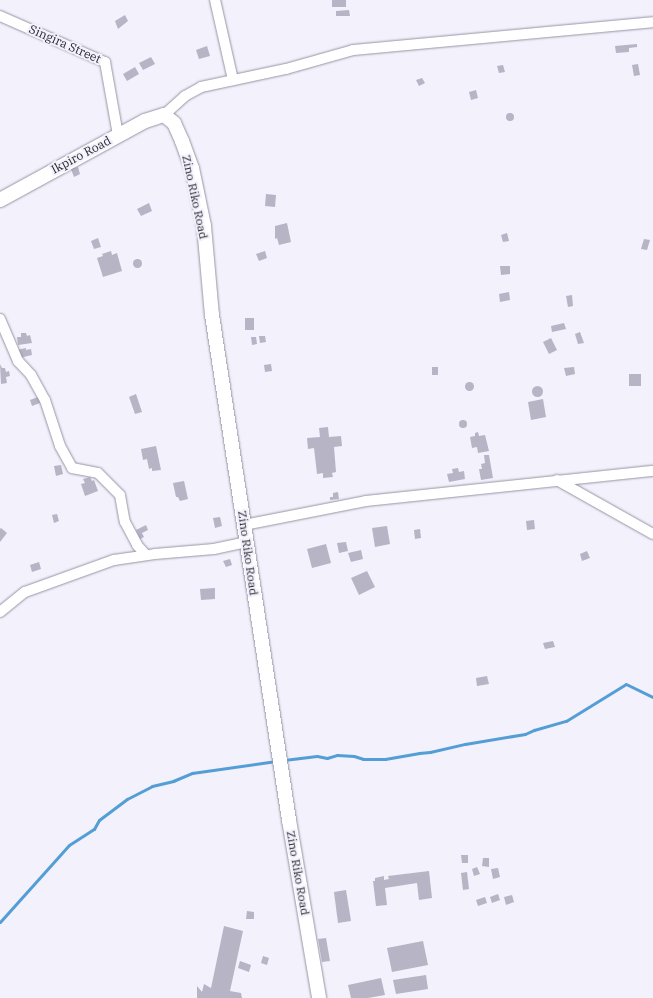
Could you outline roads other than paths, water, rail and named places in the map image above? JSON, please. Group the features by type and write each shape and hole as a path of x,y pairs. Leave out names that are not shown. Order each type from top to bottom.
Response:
{"street":[{"path":"215,0 232,80"},
{"name":"Singira Street","path":"0,16 105,62 118,135"},
{"path":"164,115 186,96 201,87 286,69 353,50 653,22"},
{"name":"Ikpiro Road","path":"0,200 145,121 164,115"},
{"name":"Zino Riko Road","path":"164,115 174,123 192,168 204,226 212,315 289,820 319,998"},
{"path":"0,319 18,361 31,375 45,400 60,446 72,468 98,473 120,495 124,522 137,545 146,555"},
{"path":"244,525 366,501 653,471"},
{"path":"557,480 653,534"},
{"path":"0,612 25,592 114,560 146,555 214,549 246,542"}],"waterway":[{"path":"284,760 317,756 327,758 337,755 354,756 363,759 385,759 525,734 566,721 626,684 653,697"},
{"path":"0,922 69,845 94,829 99,820 127,799 152,786 173,781 192,773 276,761"}]}
